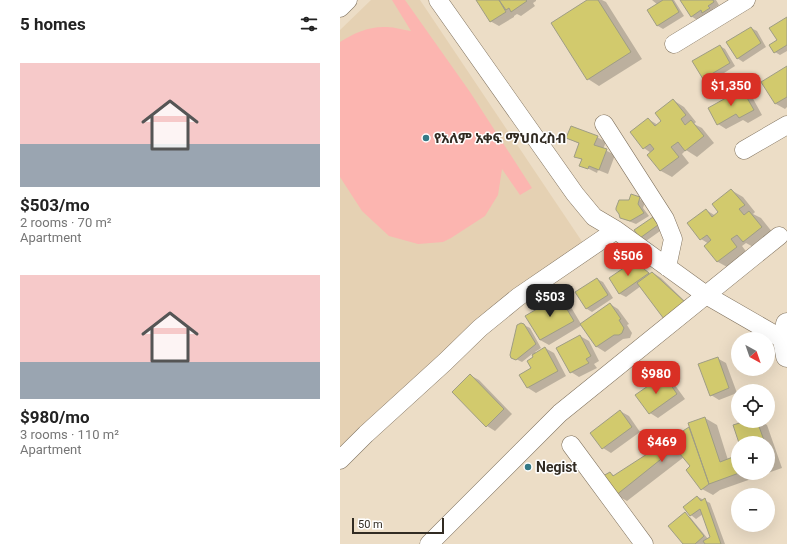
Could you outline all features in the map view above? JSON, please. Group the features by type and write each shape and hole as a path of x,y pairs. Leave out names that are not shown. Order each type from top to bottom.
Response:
{"street":[{"path":"340,8 348,0"},
{"path":"438,0 575,194 594,217 616,230 706,295 786,340"},
{"path":"674,44 746,0"},
{"path":"604,124 665,219 673,239 667,267"},
{"path":"744,150 787,125"},
{"path":"340,460 480,328 518,297 616,230"},
{"path":"429,544 560,413 779,236"},
{"path":"571,445 644,544"}],"shaded area":[{"name":"የአለም አቀፍ ማህበረስብ","path":"371,0 420,0 585,246 340,453 340,30"},
{"path":"392,0 405,0 470,92 532,188 520,195 502,169 498,195 485,216 443,242 418,244 389,236 362,211 340,177 340,42 356,33 380,27 390,27 411,31"}],"building":[{"path":"476,0 499,0 506,12 490,22"},
{"path":"499,0 527,1 511,12 509,8 506,10"},
{"path":"587,0 598,0 631,52 587,80 551,23"},
{"path":"663,0 672,0 679,12 657,26 647,10"},
{"path":"680,0 713,0 714,2 708,6 710,8 702,13 701,10 691,17"},
{"path":"787,17 787,45 774,53 769,45 777,40 769,28"},
{"path":"751,27 761,43 737,59 726,42"},
{"path":"720,45 730,63 703,79 692,61"},
{"path":"787,66 787,97 775,104 761,82"},
{"path":"742,89 754,110 739,118 736,114 717,125 708,108"},
{"path":"673,99 686,115 681,119 685,125 691,120 704,136 685,151 678,142 671,147 679,157 660,171 647,155 654,149 650,144 643,149 630,132 648,118 655,126 661,121 655,113"},
{"path":"571,126 598,136 594,145 607,149 599,170 589,166 588,169 579,166 582,159 574,157 579,143 566,138"},
{"path":"731,189 745,205 739,209 744,215 749,211 762,227 743,242 737,235 731,239 737,247 717,262 704,246 711,240 707,235 700,240 687,223 706,209 712,217 718,212 712,204"},
{"path":"631,194 640,197 638,204 644,213 630,221 620,218 616,208 619,200 629,200"},
{"path":"653,217 658,225 640,238 634,230"},
{"path":"634,261 649,273 619,294 609,278"},
{"path":"652,272 686,303 664,319 637,283"},
{"path":"597,278 608,295 586,309 575,292"},
{"path":"559,296 574,321 540,340 525,316"},
{"path":"610,303 621,319 619,320 624,328 622,333 619,335 614,335 596,347 580,324"},
{"path":"521,323 524,324 536,344 516,360 511,358 510,355 517,325"},
{"path":"580,335 591,356 586,359 589,363 570,373 556,348"},
{"path":"545,347 558,371 527,388 519,375 531,368 527,361 533,357 532,355"},
{"path":"718,357 729,388 710,396 698,364"},
{"path":"470,374 504,409 486,427 452,392"},
{"path":"664,375 677,394 649,414 635,395"},
{"path":"620,410 632,427 602,449 590,433"},
{"path":"705,417 720,462 731,458 731,476 709,484 688,423"},
{"path":"689,427 709,484 701,490 686,470 690,466 675,448 615,496 603,476 610,472 613,476"},
{"path":"734,428 760,428 762,436 737,436"},
{"path":"697,496 701,501 705,498 721,544 705,544 703,541 710,537 700,509 690,516 683,507"},
{"path":"685,512 704,536 695,544 683,544 668,526"}],"place":[{"name":"የአለም አቀፍ ማህበረስብ","path":"426,138"},
{"name":"Negist","path":"528,467"}]}
